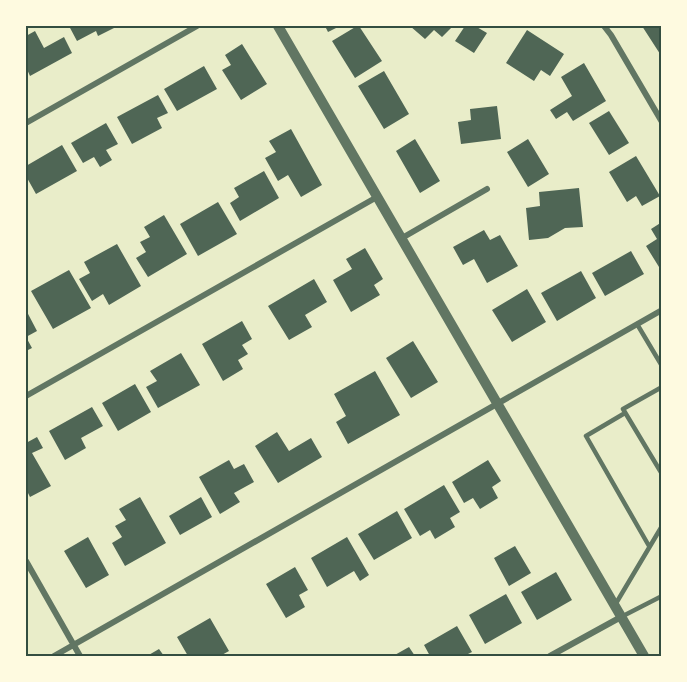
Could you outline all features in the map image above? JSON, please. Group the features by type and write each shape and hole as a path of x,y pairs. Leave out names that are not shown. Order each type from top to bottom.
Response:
{"street":[{"path":"26,123 197,26"},
{"path":"278,26 644,657"},
{"path":"603,26 611,35 662,122"},
{"path":"402,238 487,189"},
{"path":"26,396 377,197"},
{"path":"54,657 662,310"},
{"path":"26,561 80,657"},
{"path":"550,657 621,617"}],"lane":[{"path":"637,324 662,366"},
{"path":"662,387 623,409 662,474"},
{"path":"626,413 586,436 649,546"},
{"path":"615,605 662,526"},
{"path":"621,617 662,596"}],"building":[{"path":"69,26 118,26 98,36 96,31 77,41"},
{"path":"325,26 340,26 328,32"},
{"path":"357,26 382,61 355,78 332,41"},
{"path":"410,26 453,26 442,37 434,30 425,39"},
{"path":"465,26 475,26 487,33 474,53 455,41"},
{"path":"642,26 662,26 662,57"},
{"path":"527,30 564,54 550,76 541,70 534,81 506,63"},
{"path":"35,31 44,48 64,37 72,53 30,76 26,67 26,36"},
{"path":"242,44 267,84 241,100 222,70 231,65 225,55"},
{"path":"584,63 606,101 573,121 567,112 556,119 550,110 572,96 561,77"},
{"path":"204,66 217,89 177,111 164,89"},
{"path":"384,71 409,114 384,129 358,86"},
{"path":"158,95 168,113 157,118 162,128 132,144 117,117"},
{"path":"497,106 501,139 461,144 458,122 471,120 470,109"},
{"path":"609,111 629,143 609,155 589,123"},
{"path":"106,123 118,144 106,150 112,160 100,167 94,157 83,163 71,143"},
{"path":"291,129 322,185 301,197 288,175 278,181 265,158 276,152 269,141"},
{"path":"415,139 440,181 420,193 396,151"},
{"path":"528,139 549,174 528,187 507,152"},
{"path":"62,145 77,171 36,194 26,176 26,166"},
{"path":"636,156 660,196 642,206 636,196 627,202 609,172"},
{"path":"264,171 279,198 240,221 230,203 239,197 234,188"},
{"path":"579,188 583,227 565,228 548,238 529,240 526,208 540,206 539,192"},
{"path":"218,202 237,234 198,256 180,224"},
{"path":"164,215 187,254 148,277 136,258 146,252 140,242 150,237 144,227"},
{"path":"662,222 662,265 659,267 646,246 657,239 651,229"},
{"path":"484,230 490,240 500,235 518,266 487,283 474,259 463,265 453,247"},
{"path":"117,244 141,286 109,305 103,294 92,301 79,279 90,273 84,262"},
{"path":"365,248 383,279 374,285 380,295 351,312 333,280 352,269 346,259"},
{"path":"631,251 644,274 605,296 592,273"},
{"path":"69,270 91,308 53,329 31,291"},
{"path":"581,271 596,298 557,321 541,293"},
{"path":"314,279 327,302 305,315 312,327 289,340 268,306"},
{"path":"527,289 546,322 512,342 492,310"},
{"path":"26,310 37,331 26,337"},
{"path":"242,321 252,339 242,345 248,354 238,360 243,369 223,381 202,344"},
{"path":"26,337 32,348 26,351"},
{"path":"413,341 438,382 411,398 386,358"},
{"path":"181,353 200,385 158,408 146,387 157,381 150,371"},
{"path":"375,371 400,415 348,444 336,422 346,416 334,394"},
{"path":"135,384 151,412 118,431 102,403"},
{"path":"92,407 103,426 81,438 86,448 65,460 49,431"},
{"path":"277,432 289,451 311,438 322,457 278,483 255,446"},
{"path":"37,437 43,448 32,453 51,486 30,497 26,489 26,443"},
{"path":"229,460 234,469 244,464 254,482 234,493 240,502 220,514 199,477"},
{"path":"488,460 501,481 492,487 498,498 480,509 473,498 464,503 452,482"},
{"path":"444,485 460,512 450,518 455,527 435,539 430,530 420,536 404,509"},
{"path":"140,497 166,543 125,566 112,543 122,537 115,526 126,520 119,509"},
{"path":"201,497 212,517 180,535 169,516"},
{"path":"397,511 412,538 374,560 358,534"},
{"path":"88,537 109,575 86,588 64,551"},
{"path":"347,537 369,575 360,581 354,571 327,587 311,558"},
{"path":"515,546 531,573 509,586 494,558"},
{"path":"295,567 308,590 299,595 305,607 286,618 266,584"},
{"path":"556,572 572,600 537,620 521,592"},
{"path":"506,594 522,623 485,644 469,615"},
{"path":"210,618 229,651 220,656 188,656 177,637"},
{"path":"457,626 472,652 464,656 430,656 424,645"},
{"path":"409,647 415,656 393,656"},
{"path":"159,649 164,656 147,656"}]}
